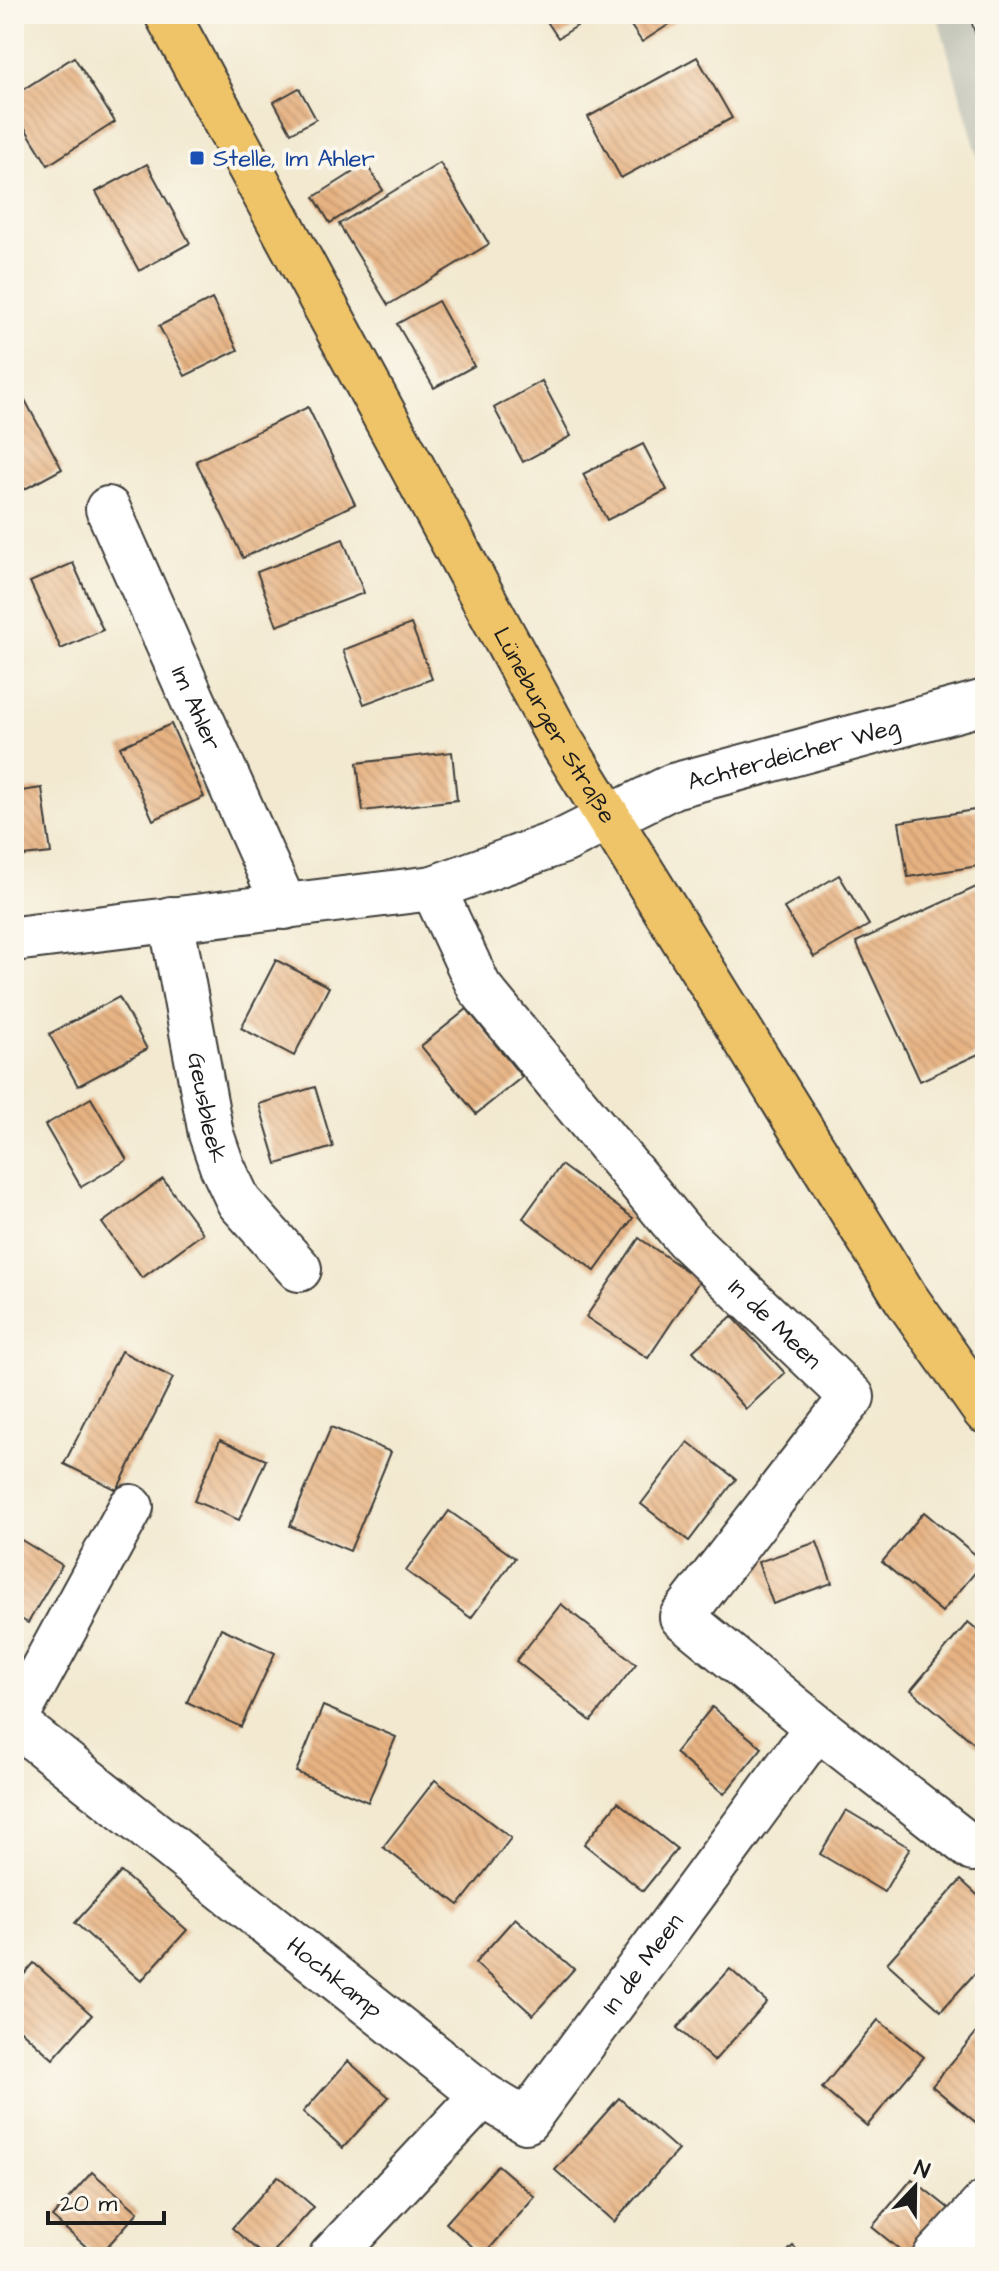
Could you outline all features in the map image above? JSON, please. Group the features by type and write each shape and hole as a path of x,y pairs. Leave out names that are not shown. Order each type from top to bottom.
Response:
{"main road":[{"name":"Lüneburger Straße","path":"167,14 558,736 905,1297 985,1411"}],"street":[{"name":"Im Ahler","path":"108,509 285,907"},
{"name":"Achterdeicher Weg","path":"607,818 673,786 985,702"},
{"path":"14,939 433,888 563,841 607,818"},
{"name":"In de Meen","path":"433,888 479,987 686,1238 852,1397 682,1617 973,1849"},
{"name":"Geusbleek","path":"171,919 211,1134 218,1156 239,1202 299,1269"},
{"path":"14,1722 131,1507"},
{"name":"Hochkamp","path":"14,1722 483,2095"},
{"name":"In de Meen","path":"483,2095 526,2121 817,1727"},
{"path":"331,2257 483,2095"},
{"path":"935,2257 985,2203"}],"shaded area":[{"path":"937,14 985,14 985,181"}],"building":[{"path":"542,14 596,14 558,38"},
{"path":"623,14 685,14 642,42"},
{"path":"74,57 115,122 48,165 20,120 14,123 14,84 19,92"},
{"path":"697,57 732,118 621,178 588,117"},
{"path":"299,88 316,119 291,133 274,102"},
{"path":"440,163 489,244 388,305 339,224"},
{"path":"147,164 190,243 139,271 96,192"},
{"path":"366,164 383,190 330,223 314,197"},
{"path":"212,299 238,350 185,376 159,326"},
{"path":"438,301 474,366 434,388 397,324"},
{"path":"542,381 571,436 523,462 494,408"},
{"path":"18,387 62,469 14,495 14,389"},
{"path":"308,407 355,504 243,558 196,461"},
{"path":"643,444 667,490 607,520 583,474"},
{"path":"343,539 364,593 277,626 257,572"},
{"path":"73,563 103,630 61,649 30,582"},
{"path":"411,624 432,679 364,704 343,650"},
{"path":"171,724 204,797 153,820 120,747"},
{"path":"452,752 457,800 363,811 357,763"},
{"path":"42,788 51,853 14,857 14,792"},
{"path":"981,809 985,865 908,877 899,822"},
{"path":"839,875 869,925 814,957 784,908"},
{"path":"985,883 985,1051 920,1081 856,942"},
{"path":"276,960 329,987 294,1056 241,1028"},
{"path":"119,997 147,1049 78,1086 49,1034"},
{"path":"467,1009 522,1077 476,1114 421,1046"},
{"path":"315,1087 333,1147 277,1164 259,1104"},
{"path":"91,1098 127,1160 81,1187 45,1125"},
{"path":"561,1165 633,1218 595,1271 523,1218"},
{"path":"163,1179 203,1233 142,1278 102,1223"},
{"path":"639,1238 700,1280 648,1358 586,1317"},
{"path":"14,1312 23,1316 14,1336"},
{"path":"732,1316 785,1373 746,1409 693,1351"},
{"path":"121,1351 173,1378 117,1490 64,1464"},
{"path":"331,1427 391,1452 350,1551 290,1526"},
{"path":"220,1440 266,1460 239,1520 194,1501"},
{"path":"688,1442 736,1479 689,1541 641,1504"},
{"path":"449,1511 515,1558 471,1618 406,1571"},
{"path":"924,1512 984,1562 942,1612 882,1562"},
{"path":"15,1536 62,1565 28,1623 14,1615"},
{"path":"817,1542 832,1583 773,1604 758,1562"},
{"path":"561,1604 636,1664 591,1721 516,1661"},
{"path":"968,1622 985,1636 985,1746 982,1750 911,1690"},
{"path":"221,1628 275,1653 241,1727 187,1702"},
{"path":"323,1706 396,1737 368,1802 296,1772"},
{"path":"712,1707 762,1748 724,1794 675,1753"},
{"path":"435,1780 511,1838 459,1905 383,1847"},
{"path":"618,1802 677,1849 643,1891 584,1844"},
{"path":"846,1810 910,1848 884,1892 820,1854"},
{"path":"121,1872 187,1930 141,1981 75,1923"},
{"path":"961,1880 985,1902 985,1962 941,2011 887,1963"},
{"path":"515,1918 574,1969 533,2015 475,1963"},
{"path":"34,1963 92,2015 53,2059 14,2024 14,1986"},
{"path":"730,1969 767,2002 714,2061 677,2028"},
{"path":"878,2020 924,2057 867,2126 822,2088"},
{"path":"985,2022 985,2130 932,2086"},
{"path":"348,2061 389,2097 343,2148 303,2112"},
{"path":"619,2098 678,2150 614,2222 555,2170"},
{"path":"498,2165 535,2197 483,2256 446,2223"},
{"path":"92,2172 138,2212 98,2257 52,2217"},
{"path":"278,2176 314,2207 269,2257 265,2257 232,2228"},
{"path":"912,2179 952,2211 913,2257 909,2257 872,2227"},
{"path":"793,2246 804,2257 782,2257"}],"railway":[{"path":"973,14 985,52"}],"place":[{"name":"Stelle, Im Ahler","path":"197,158"}]}
